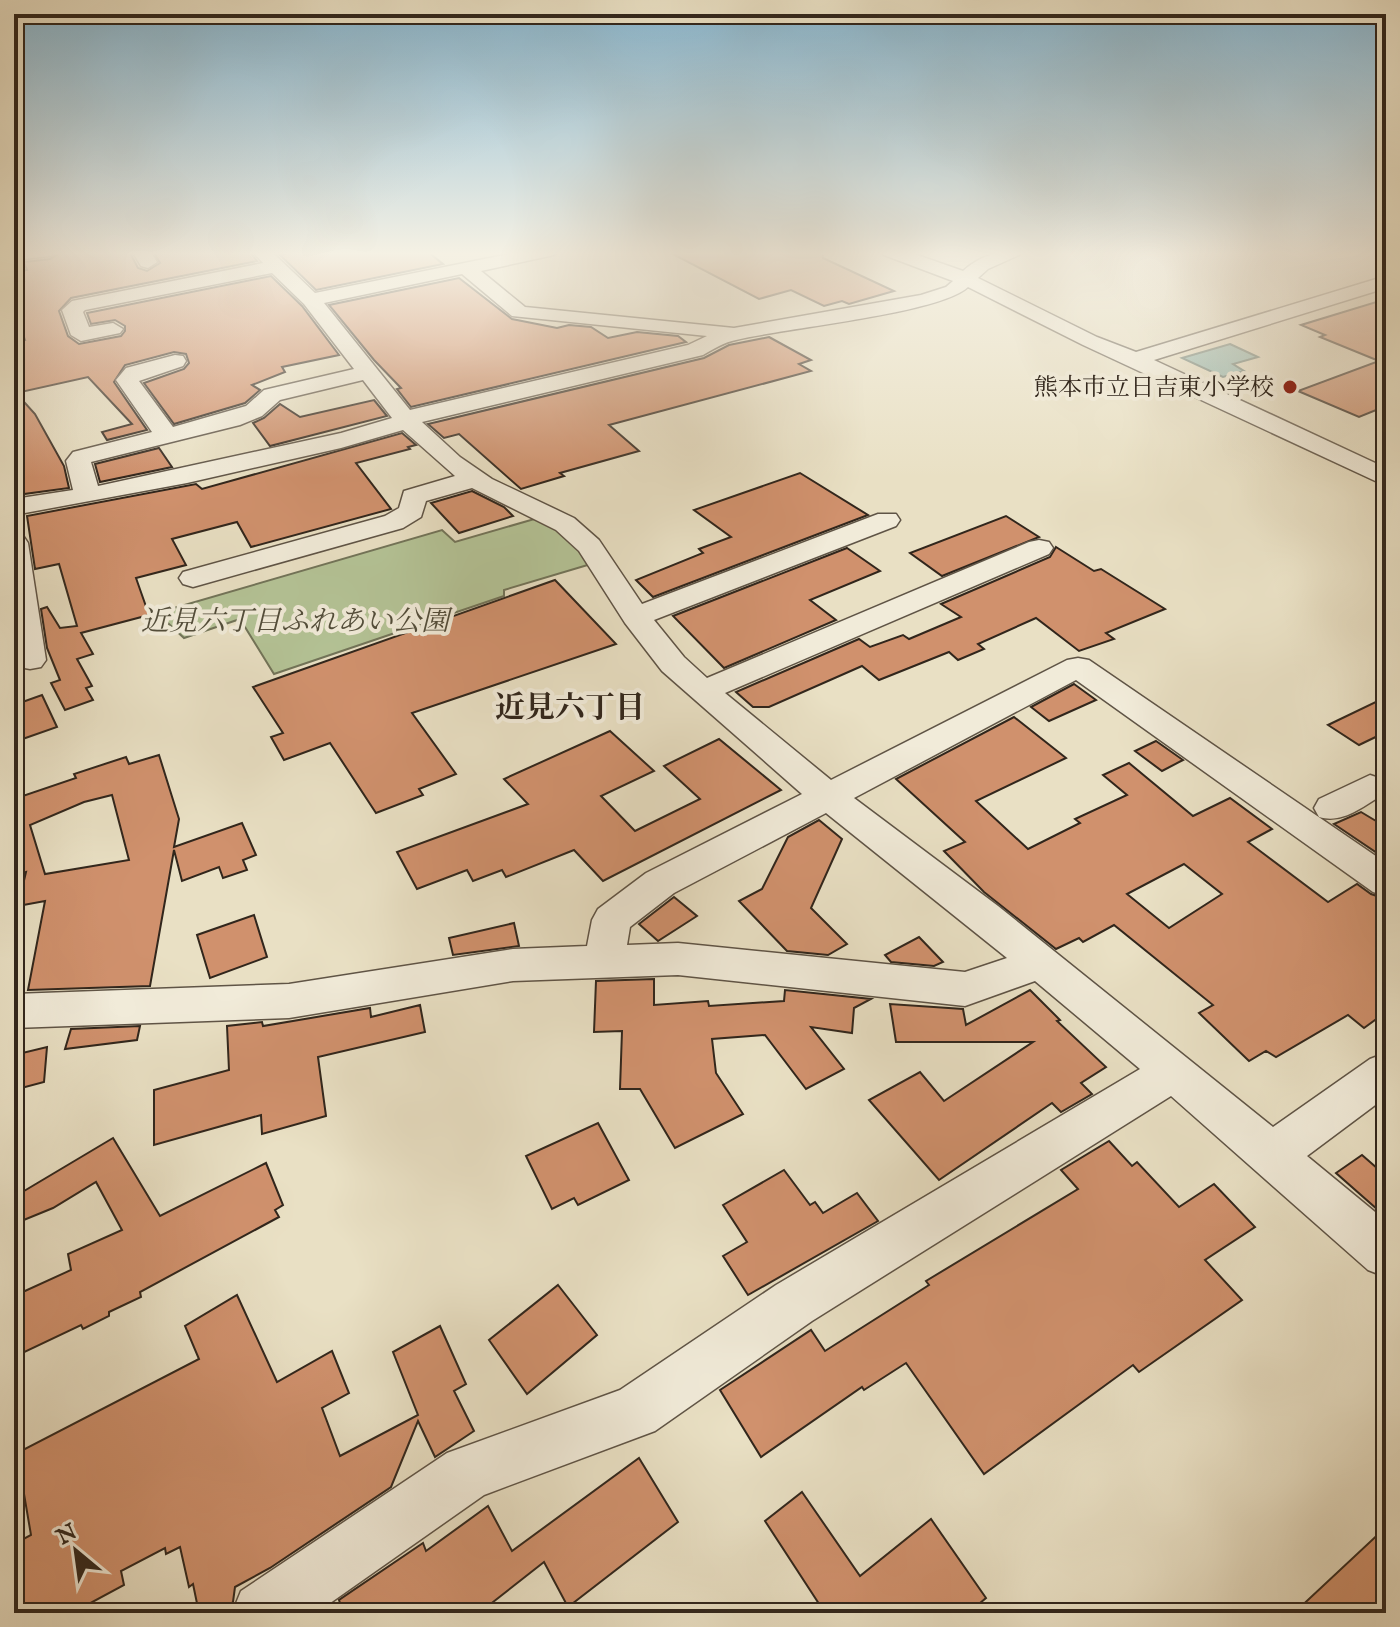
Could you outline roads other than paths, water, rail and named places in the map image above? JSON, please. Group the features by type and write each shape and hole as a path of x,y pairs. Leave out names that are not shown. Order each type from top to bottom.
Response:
{"street":[{"path":"78,327 81,335 113,329"},
{"path":"331,327 407,421 451,462 475,479 565,524 601,561 636,617 673,664 703,691 827,795 1174,1071 1386,1253"},
{"path":"673,327 736,333"},
{"path":"14,507 156,485 407,421 425,412 695,350 736,333 771,327"},
{"path":"1062,327 1386,478"},
{"path":"1135,359 1240,327"},
{"path":"166,435 127,380 134,373 175,361"},
{"path":"88,496 78,461 82,457 232,420 254,411 272,395 366,373"},
{"path":"193,578 394,522 407,517 412,511 413,496 475,479"},
{"path":"636,617 887,520"},
{"path":"14,543 30,660"},
{"path":"703,691 1039,548"},
{"path":"604,962 612,920 660,883 1078,667 1386,882"},
{"path":"1332,808 1381,787"},
{"path":"14,1011 289,1001 513,965 678,959 965,989 1040,963"},
{"path":"263,1613 467,1473 636,1412 794,1303 1174,1071"},
{"path":"1271,1155 1386,1072"}],"water":[{"path":"1230,344 1258,357 1233,364 1244,371 1223,377 1182,358"}],"place":[{"name":"熊本市立日吉東小学校","path":"1290,387"}],"district":[{"name":"近見六丁目","path":"570,707"}],"park label":[{"name":"近見六丁目ふれあい公園","path":"295,620"}]}
